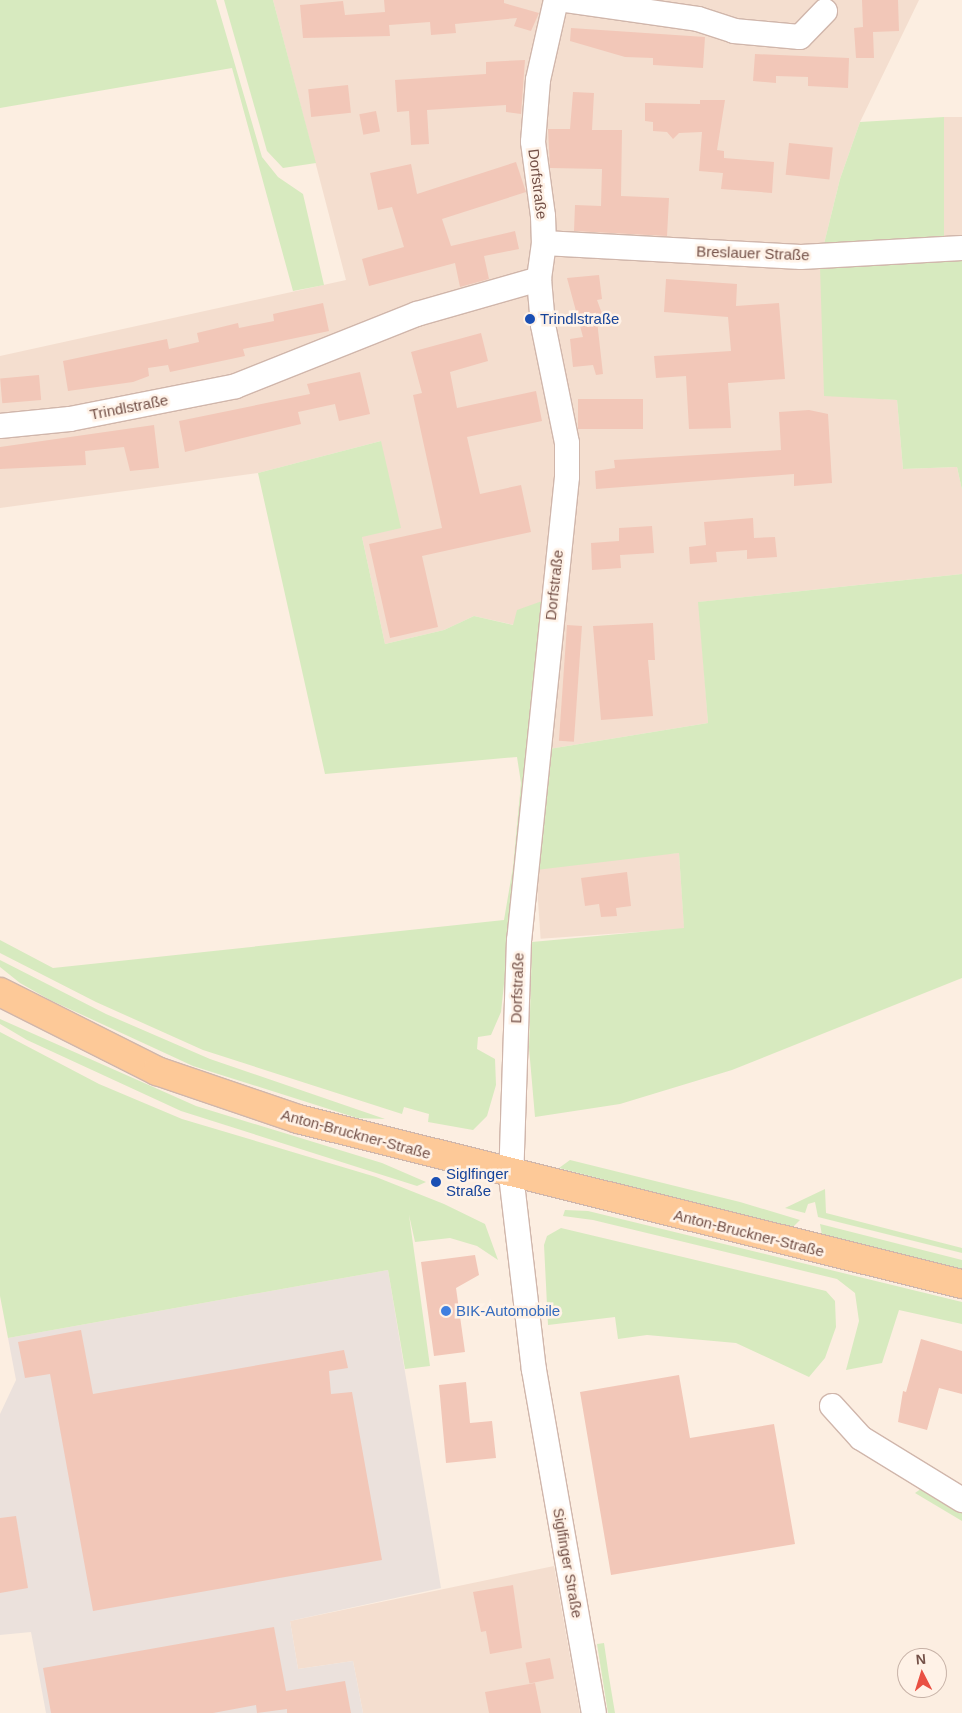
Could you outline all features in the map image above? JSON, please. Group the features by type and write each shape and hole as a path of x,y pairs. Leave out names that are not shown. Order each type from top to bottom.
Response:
{"main road":[{"name":"Anton-Bruckner-Straße","path":"0,992 157,1071 298,1119 511,1175 962,1284"}],"street":[{"name":"Dorfstraße","path":"511,1175 519,940 567,477 567,443 543,325 539,279 544,243 533,131 538,80 556,0"},
{"path":"566,0 698,19 734,31 800,36 826,10"},
{"name":"Breslauer Straße","path":"544,243 802,257 962,248"},
{"name":"Trindlstraße","path":"0,426 70,419 236,386 417,314 539,279"},
{"name":"Siglfinger Straße","path":"511,1175 534,1370 594,1713"},
{"path":"832,1406 861,1438 962,1500"}],"shaded area":[{"path":"273,0 919,0 860,122 840,179 823,248 824,395 897,400 903,469 957,467 962,490 962,574 699,602 708,723 549,749 514,625 474,616 444,630 385,644 362,537 381,441 258,473 0,508 0,356 346,280"},
{"path":"944,117 962,117 962,238 944,238"},
{"path":"679,853 684,929 541,939 535,863"},
{"path":"388,1270 441,1588 290,1621 298,1669 353,1661 363,1713 46,1713 31,1632 0,1635 0,1414 16,1380 8,1338"},
{"path":"554,1566 580,1713 363,1713 353,1661 298,1669 290,1621"}],"green space":[{"path":"0,0 216,0 262,157 278,177 303,194 324,285 293,291 232,68 0,108"},
{"path":"224,0 273,0 316,163 283,168 267,151"},
{"path":"944,117 944,238 823,248 840,179 860,122"},
{"path":"962,258 962,490 957,467 903,469 897,400 824,396 820,267"},
{"path":"381,441 401,528 362,537 385,644 444,630 474,616 513,625 517,610 545,600 501,1012 491,1035 478,1037 477,1049 495,1059 496,1085 487,1116 473,1130 428,1122 429,1114 404,1107 402,1114 203,1050 96,1002 0,953 0,940 53,968 504,920 513,867 521,783 517,757 325,774 258,473"},
{"path":"962,574 962,978 732,1070 620,1104 535,1117 529,1048 532,942 684,928 679,853 536,870 549,749 708,723 698,602"},
{"path":"0,960 106,1014 210,1059 385,1119 357,1118 193,1066 50,1000 20,983 0,967"},
{"path":"0,1019 196,1106 382,1163 426,1182 417,1186 181,1111 27,1040 0,1024"},
{"path":"0,1032 99,1084 182,1119 376,1177 444,1204 485,1224 498,1260 477,1246 450,1238 415,1242 409,1215 430,1366 405,1369 388,1270 8,1338 0,1296"},
{"path":"570,1160 740,1202 800,1220 793,1227 786,1227 559,1168"},
{"path":"825,1189 826,1213 962,1248 962,1253 818,1217 815,1202 808,1204 805,1213 785,1208"},
{"path":"565,1210 588,1211 962,1302 962,1324 899,1310 882,1363 846,1370 859,1321 855,1293 837,1279 593,1220 563,1216"},
{"path":"820,1224 962,1260 962,1273 822,1235"},
{"path":"561,1228 826,1291 835,1301 836,1327 825,1358 809,1377 736,1343 647,1335 618,1339 615,1317 548,1325 544,1245 547,1236"},
{"path":"925,1486 962,1510 962,1521 915,1493"},
{"path":"604,1643 615,1713 608,1713 597,1644"}],"building":[{"path":"384,0 504,0 504,3 539,13 531,31 514,26 517,18 455,24 456,33 431,35 430,22 389,25 390,36 303,38 300,5 343,1 345,15 385,12"},
{"path":"862,0 898,0 899,31 873,32 874,58 856,58 854,28 863,27"},
{"path":"571,28 705,37 703,68 653,65 653,58 625,57 570,41"},
{"path":"755,54 849,58 848,88 808,86 808,77 776,76 776,83 753,81"},
{"path":"525,60 521,114 506,112 506,105 427,110 429,144 411,145 409,111 397,112 395,80 486,74 486,62"},
{"path":"348,85 351,113 311,117 308,89"},
{"path":"573,92 594,93 592,130 622,130 621,196 669,198 667,236 574,231 575,205 601,206 602,169 550,168 548,129 570,129"},
{"path":"700,100 725,100 717,150 724,151 724,158 774,162 772,193 721,189 723,173 699,171 702,132 679,133 673,139 667,132 653,131 653,122 645,121 645,103 700,104"},
{"path":"376,111 380,132 363,135 359,114"},
{"path":"789,143 833,148 829,179 786,175"},
{"path":"516,162 526,192 442,219 451,246 515,231 519,249 484,256 489,279 460,287 455,263 369,286 362,259 404,247 392,207 378,210 370,173 411,164 417,194"},
{"path":"599,275 602,299 597,300 604,319 597,321 603,374 596,375 593,365 573,367 570,339 583,337 567,278"},
{"path":"666,279 737,284 736,306 779,303 785,379 728,383 731,428 689,429 686,376 656,378 654,356 731,351 728,317 664,312"},
{"path":"323,303 329,331 243,349 245,356 170,372 168,365 148,368 149,376 133,382 68,391 63,361 167,339 169,349 199,342 197,333 238,323 239,328 274,321 273,314"},
{"path":"481,333 488,361 450,372 457,408 536,391 542,421 467,437 480,494 521,485 531,532 422,556 438,627 390,638 369,544 442,528 413,395 422,393 411,352"},
{"path":"360,372 370,414 339,421 335,404 298,412 301,424 185,452 179,421 310,394 307,384"},
{"path":"39,375 41,400 2,403 0,378"},
{"path":"578,399 643,399 643,429 578,429"},
{"path":"809,410 828,414 832,483 794,486 794,474 596,489 595,471 615,468 614,460 781,450 779,412"},
{"path":"154,425 159,468 130,471 124,447 85,451 86,465 0,469 0,447"},
{"path":"753,518 754,538 775,537 777,557 747,559 747,550 716,552 717,562 690,564 689,547 706,545 704,522"},
{"path":"652,526 654,553 620,555 621,568 592,570 591,543 619,541 619,528"},
{"path":"653,623 655,660 648,660 653,716 601,720 593,626"},
{"path":"567,625 582,626 574,742 559,741"},
{"path":"627,872 631,906 616,908 617,916 601,917 599,904 585,906 581,878"},
{"path":"475,1255 479,1275 456,1288 465,1352 434,1356 421,1262"},
{"path":"81,1330 93,1394 344,1350 348,1368 329,1371 331,1394 352,1392 382,1560 93,1611 50,1374 25,1378 18,1342"},
{"path":"921,1339 962,1351 962,1394 939,1388 927,1430 898,1422 903,1391 906,1392"},
{"path":"679,1375 690,1438 774,1424 795,1544 611,1575 580,1392"},
{"path":"466,1382 470,1423 492,1421 496,1458 446,1463 439,1385"},
{"path":"16,1516 28,1588 0,1593 0,1518"},
{"path":"513,1585 522,1648 490,1654 486,1631 481,1632 473,1592"},
{"path":"274,1627 286,1691 345,1681 351,1713 287,1713 287,1709 257,1713 256,1705 213,1713 51,1713 43,1668"},
{"path":"550,1658 554,1679 529,1683 525,1663"},
{"path":"535,1683 541,1713 489,1713 485,1692"}],"place":[{"name":"Trindlstraße","path":"530,319"},
{"name":"Siglfinger Straße","path":"436,1182"},
{"name":"BIK-Automobile","path":"446,1311"}]}
